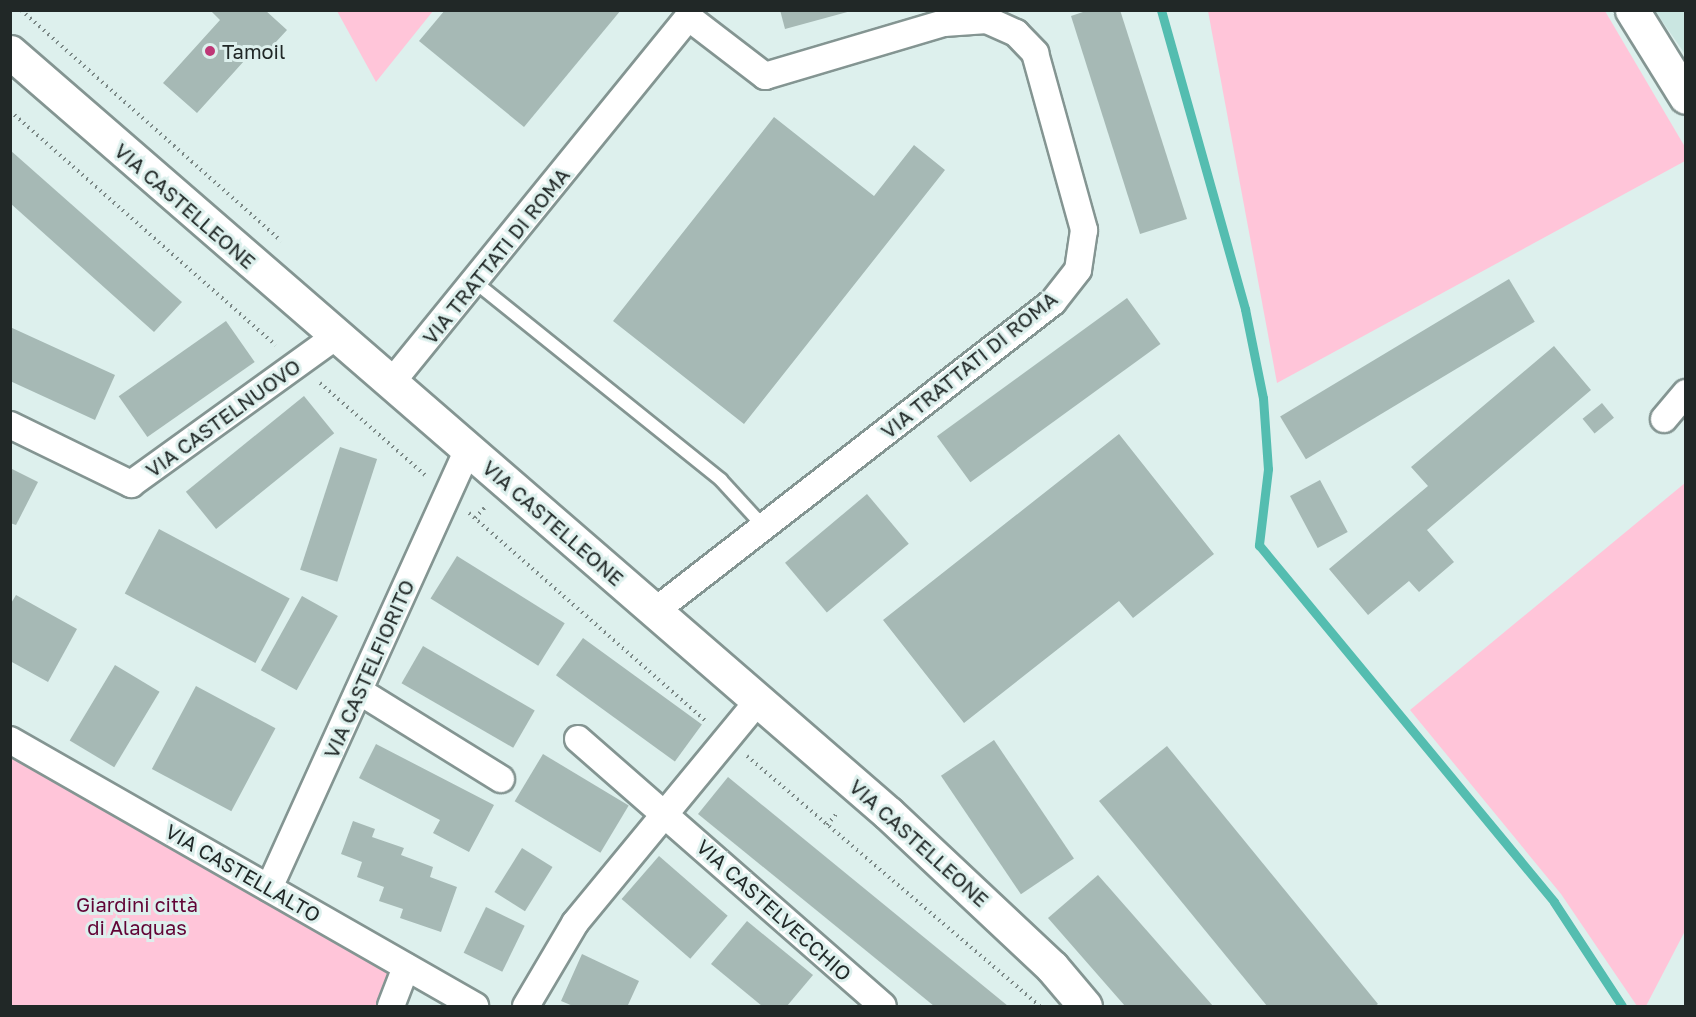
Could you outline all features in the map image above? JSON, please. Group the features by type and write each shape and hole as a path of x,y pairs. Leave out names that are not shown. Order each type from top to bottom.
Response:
{"main road":[{"path":"1632,10 1686,96"},
{"name":"VIA CASTELLEONE","path":"10,52 888,813 1053,967 1085,1006"}],"street":[{"name":"VIA TRATTATI DI ROMA","path":"391,383 691,14 765,76 944,23 987,20 1016,33 1035,53 1084,230 1078,270 1053,302 655,611"},
{"name":"VIA CASTELNUOVO","path":"10,425 131,484 336,336"},
{"path":"1664,419 1686,393"},
{"name":"VIA CASTELFIORITO","path":"269,888 468,450"},
{"path":"359,692 501,779"},
{"path":"526,1006 576,923 758,701"},
{"name":"VIA CASTELVECCHIO","path":"578,739 883,1006"},
{"name":"VIA CASTELLALTO","path":"10,740 475,1006"},
{"path":"391,1006 406,967"}],"lane":[{"path":"475,282 721,480 764,527"}],"path":[{"path":"10,111 727,739 1040,1006"}],"shaded area":[{"path":"1655,11 1685,11 1685,54"}],"green space":[{"path":"337,11 433,11 376,82"},
{"path":"1208,11 1605,11 1685,147 1685,161 1277,383"},
{"path":"1685,483 1685,931 1646,1006 1637,1006 1561,894 1410,710"},
{"name":"Giardini città di Alaquas","path":"10,739 403,969 388,1006 11,1006"}],"building":[{"path":"210,10 265,10 287,30 262,57 254,50 197,113 163,83 220,20"},
{"path":"445,10 621,10 524,127 419,41"},
{"path":"780,10 851,10 851,11 785,29"},
{"path":"1089,10 1120,10 1187,219 1140,234 1071,16"},
{"path":"774,117 874,196 914,145 945,170 744,424 613,321"},
{"path":"10,150 182,302 154,332 10,203"},
{"path":"1509,279 1535,322 1306,459 1280,417"},
{"path":"1127,298 1161,344 970,482 937,436"},
{"path":"226,321 255,362 147,437 119,396"},
{"path":"10,327 115,375 95,420 10,381"},
{"path":"1554,346 1591,390 1427,530 1454,562 1419,592 1409,581 1368,615 1329,569 1428,486 1411,467"},
{"path":"304,396 334,433 216,529 186,492"},
{"path":"1602,403 1614,418 1595,433 1583,419"},
{"path":"1119,434 1214,554 1133,618 1119,601 964,723 883,620"},
{"path":"340,447 377,459 337,582 300,570"},
{"path":"10,468 38,482 16,525 10,523"},
{"path":"1320,480 1348,532 1318,548 1290,496"},
{"path":"867,494 909,544 827,613 785,563"},
{"path":"159,529 290,598 255,663 125,593"},
{"path":"457,556 565,623 538,666 431,598"},
{"path":"16,595 77,629 48,682 10,661 10,605"},
{"path":"302,596 338,616 297,690 261,670"},
{"path":"583,638 702,724 675,762 556,675"},
{"path":"423,646 535,710 513,748 402,683"},
{"path":"115,665 160,692 114,767 70,740"},
{"path":"196,686 275,728 231,811 152,769"},
{"path":"994,740 1074,859 1021,894 941,776"},
{"path":"376,744 494,805 469,852 433,833 440,820 359,778"},
{"path":"1167,746 1378,1004 1375,1006 1267,1006 1099,801"},
{"path":"543,754 629,806 600,853 515,801"},
{"path":"728,777 1008,1006 934,1006 698,814"},
{"path":"353,821 375,829 372,837 404,848 401,855 433,867 430,877 457,887 441,932 400,918 403,909 379,901 384,887 357,877 362,862 341,854"},
{"path":"522,848 553,867 525,911 494,892"},
{"path":"659,856 728,916 690,959 622,899"},
{"path":"1098,875 1213,1006 1125,1006 1048,918"},
{"path":"486,907 525,926 502,972 464,953"},
{"path":"747,921 813,975 787,1006 762,1006 711,964"},
{"path":"582,954 639,981 628,1005 632,1006 573,1006 561,1001"}],"waterway":[{"path":"1161,10 1245,309 1263,398 1268,469 1259,545 1554,902 1622,1006"}],"place":[{"name":"Tamoil","path":"210,51"}]}
